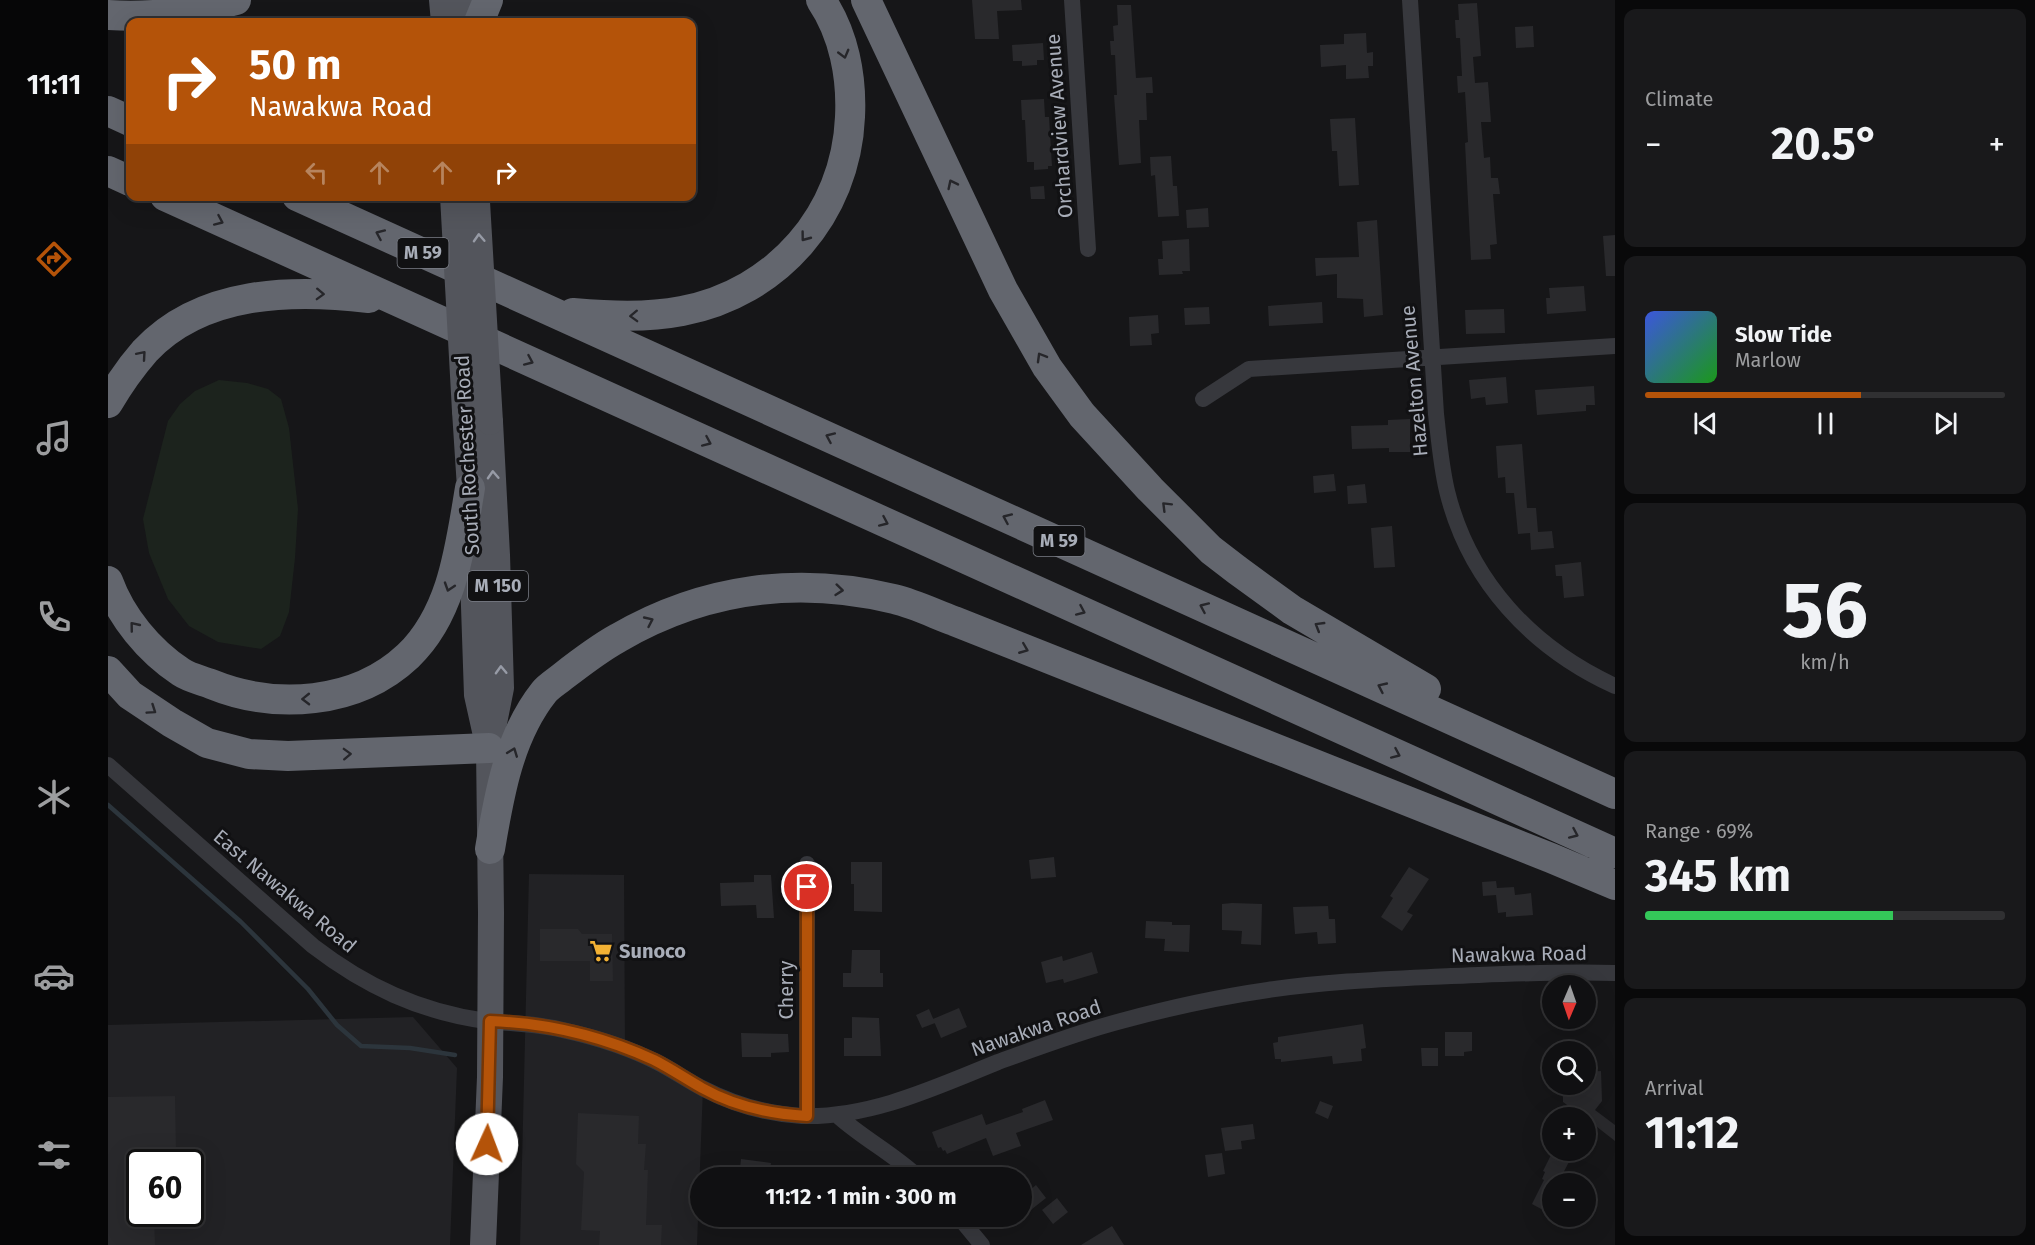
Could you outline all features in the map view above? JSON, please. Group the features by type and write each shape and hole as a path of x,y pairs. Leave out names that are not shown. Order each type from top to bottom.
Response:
{"highway":[{"path":"108,15 140,17 196,11 236,0"},
{"path":"481,18 488,0"},
{"path":"548,310 630,316 682,311 705,306 750,286 777,267 798,247 822,215 838,182 849,138 851,102 849,71 840,39 821,0"},
{"path":"866,0 1003,290 1047,366 1082,415 1150,489 1211,550 1237,570 1309,621 1569,773"},
{"path":"108,111 126,119"},
{"path":"108,171 126,179"},
{"path":"176,201 1615,853"},
{"name":"M 59","path":"308,201 1615,794"},
{"path":"108,403 124,376 147,349 173,328 221,305 263,296 306,293 348,295 399,302"},
{"path":"108,581 128,620 152,649 183,673 226,690 270,698 312,700 350,692 381,677 408,656 431,627 446,596 459,557 470,489"},
{"path":"490,849 497,806 508,764 524,724 545,691 600,648 664,614 728,594 800,587 896,599 1615,885"},
{"path":"108,671 130,695 172,723 207,743 249,754 288,756 489,748"}],"main road":[{"path":"442,0 444,18"},
{"path":"467,0 469,18"},
{"name":"South Rochester Road","path":"469,201 465,411 477,695 489,748"},
{"name":"South Rochester Road","path":"469,201 490,422 501,688 489,748 490,1021 483,1245"}],"street":[{"name":"Orchardview Avenue","path":"1072,0 1088,249"},
{"name":"Hazelton Avenue","path":"1410,0 1436,414 1445,480 1453,512 1472,558 1503,603 1537,638 1582,669 1615,686"},
{"path":"1203,399 1249,369 1615,346"},
{"name":"East Nawakwa Road","path":"108,765 336,964 373,986 416,1004 453,1015 490,1021"},
{"name":"Cherry","path":"807,864 807,1116"},
{"name":"Nawakwa Road","path":"490,1021 533,1024 596,1038 655,1061 703,1089 759,1110 807,1116 837,1115 923,1093 1023,1053 1081,1033 1221,998 1287,987 1354,981 1528,973 1615,974"},
{"path":"837,1115 906,1167"},
{"path":"967,1227 981,1245"}],"shaded area":[{"path":"219,380 247,383 268,389 281,399 289,428 298,509 289,612 280,636 261,649 218,642 189,626 168,599 149,553 143,519 168,421 180,404 195,391"},
{"path":"529,874 624,875 625,1048 703,1088 700,1167 690,1167 690,1227 698,1227 697,1245 520,1245"},
{"path":"413,1017 457,1068 450,1245 108,1245 108,1025"}],"building":[{"path":"972,0 1021,0 1022,10 997,11 999,39 975,39"},
{"path":"1477,3 1481,56 1473,57 1475,83 1488,82 1491,122 1481,122 1484,158 1490,157 1491,178 1498,178 1500,194 1493,194 1497,244 1490,245 1491,259 1471,260 1465,143 1468,142 1465,92 1458,93 1457,76 1462,76 1460,38 1456,38 1455,20 1459,20 1458,4"},
{"path":"1117,5 1131,5 1136,78 1152,77 1153,93 1146,93 1147,120 1139,120 1141,163 1119,165 1114,95 1117,95 1115,55 1111,55 1110,41 1114,41 1113,26 1118,25"},
{"path":"1533,26 1534,47 1516,48 1515,27"},
{"path":"1366,33 1367,53 1373,52 1373,66 1368,66 1369,78 1346,79 1346,65 1321,67 1320,45 1344,44 1344,34"},
{"path":"1043,43 1044,60 1037,60 1037,65 1022,66 1022,61 1013,61 1012,45"},
{"path":"1044,99 1045,117 1049,117 1052,166 1048,166 1048,169 1034,170 1034,162 1027,162 1025,120 1022,120 1021,100"},
{"path":"1355,118 1359,185 1339,186 1337,151 1332,151 1330,119"},
{"path":"1171,156 1173,186 1177,186 1179,216 1158,217 1155,175 1151,176 1150,157"},
{"path":"1044,186 1045,199 1031,199 1030,187"},
{"path":"1208,208 1209,227 1187,228 1186,210"},
{"path":"1377,220 1383,315 1364,317 1363,299 1337,298 1337,274 1316,276 1315,258 1359,257 1357,222"},
{"path":"1615,235 1615,276 1606,276 1603,236"},
{"path":"1189,239 1190,271 1182,271 1183,274 1159,275 1158,259 1163,259 1162,241"},
{"path":"1584,286 1586,311 1547,314 1546,298 1550,298 1549,288"},
{"path":"1322,302 1323,323 1269,326 1268,306"},
{"path":"1209,307 1210,324 1185,325 1184,308"},
{"path":"1504,309 1505,333 1466,334 1465,310"},
{"path":"1158,315 1159,333 1151,334 1152,345 1130,346 1129,317"},
{"path":"1506,377 1508,403 1486,405 1485,397 1471,399 1469,380"},
{"path":"1594,386 1595,405 1586,405 1586,411 1537,415 1535,390"},
{"path":"1410,419 1410,452 1389,452 1389,448 1352,449 1351,426 1388,425 1388,420"},
{"path":"1522,444 1527,508 1536,508 1538,532 1552,531 1554,548 1531,550 1530,533 1518,534 1514,493 1506,493 1505,477 1498,478 1496,446"},
{"path":"1334,474 1336,491 1314,493 1313,476"},
{"path":"1365,484 1367,503 1348,504 1347,486"},
{"path":"1392,526 1395,567 1374,568 1371,528"},
{"path":"1581,562 1584,596 1564,598 1562,576 1556,576 1555,565"},
{"path":"1054,857 1056,877 1031,879 1029,860"},
{"path":"851,862 882,862 882,912 854,911"},
{"path":"1409,867 1429,879 1407,912 1413,915 1402,931 1381,917 1393,898 1390,896"},
{"path":"754,875 771,875 774,918 757,918 756,905 721,906 720,883 754,882"},
{"path":"1496,881 1497,888 1514,887 1515,895 1531,893 1533,915 1506,917 1506,912 1498,913 1496,895 1483,896 1482,882"},
{"path":"1222,904 1262,904 1261,945 1241,944 1242,931 1222,930"},
{"path":"1328,906 1329,919 1335,919 1336,943 1318,944 1317,932 1295,934 1293,907"},
{"path":"1146,921 1190,925 1189,952 1164,951 1165,939 1145,938"},
{"path":"540,929 578,929 582,934 612,934 613,981 590,981 590,961 540,961"},
{"path":"852,950 880,950 880,973 883,973 883,987 843,987 843,973 851,973"},
{"path":"1092,952 1098,973 1064,983 1063,979 1046,983 1041,962 1062,956 1063,961"},
{"path":"959,1008 967,1027 941,1038 933,1019"},
{"path":"929,1009 935,1023 922,1028 916,1015"},
{"path":"852,1017 879,1018 881,1056 844,1056 844,1038 852,1038"},
{"path":"1363,1024 1366,1048 1361,1049 1362,1061 1333,1064 1332,1056 1281,1062 1281,1059 1275,1059 1273,1043 1278,1042 1278,1037"},
{"path":"1445,1032 1472,1032 1472,1051 1464,1052 1464,1056 1445,1056"},
{"path":"741,1033 788,1034 789,1052 771,1053 771,1057 742,1057"},
{"path":"1421,1048 1438,1048 1438,1066 1422,1066"},
{"path":"1596,1071 1601,1071 1602,1101 1596,1109 1570,1107 1563,1102 1563,1095 1596,1095"},
{"path":"175,1096 176,1149 126,1149 126,1227 154,1227 155,1245 108,1245 108,1097"},
{"path":"1045,1100 1053,1120 1016,1133 1021,1146 993,1156 986,1138 947,1154 941,1147 938,1148 932,1132 982,1114 986,1125 1023,1112 1022,1109"},
{"path":"1320,1101 1333,1106 1328,1119 1315,1113"},
{"path":"1596,1111 1615,1125 1615,1141 1596,1126"},
{"path":"578,1113 639,1116 638,1144 646,1144 644,1170 648,1170 646,1225 662,1225 661,1245 599,1245 600,1231 581,1230 584,1172 576,1164"},
{"path":"1253,1124 1255,1139 1241,1141 1242,1149 1225,1151 1221,1128"},
{"path":"1222,1153 1225,1174 1208,1177 1205,1155"},
{"path":"741,1159 771,1163 770,1167 740,1167"},
{"path":"1548,1161 1569,1161 1563,1173 1545,1173 1543,1171"},
{"path":"1542,1184 1542,1209 1532,1204"},
{"path":"1036,1185 1046,1198 1032,1209 1032,1188"},
{"path":"1057,1198 1068,1212 1053,1224 1042,1210"},
{"path":"1112,1226 1124,1245 1081,1245"}],"waterway":[{"path":"108,805 241,922 308,989 337,1025 361,1046 410,1048 455,1055"}],"place":[{"name":"Sunoco","path":"601,951"}],"route":[{"path":"487,1144 490,1021 533,1024 596,1038 655,1061 703,1089 738,1103 759,1110 807,1116 807,887"}]}
